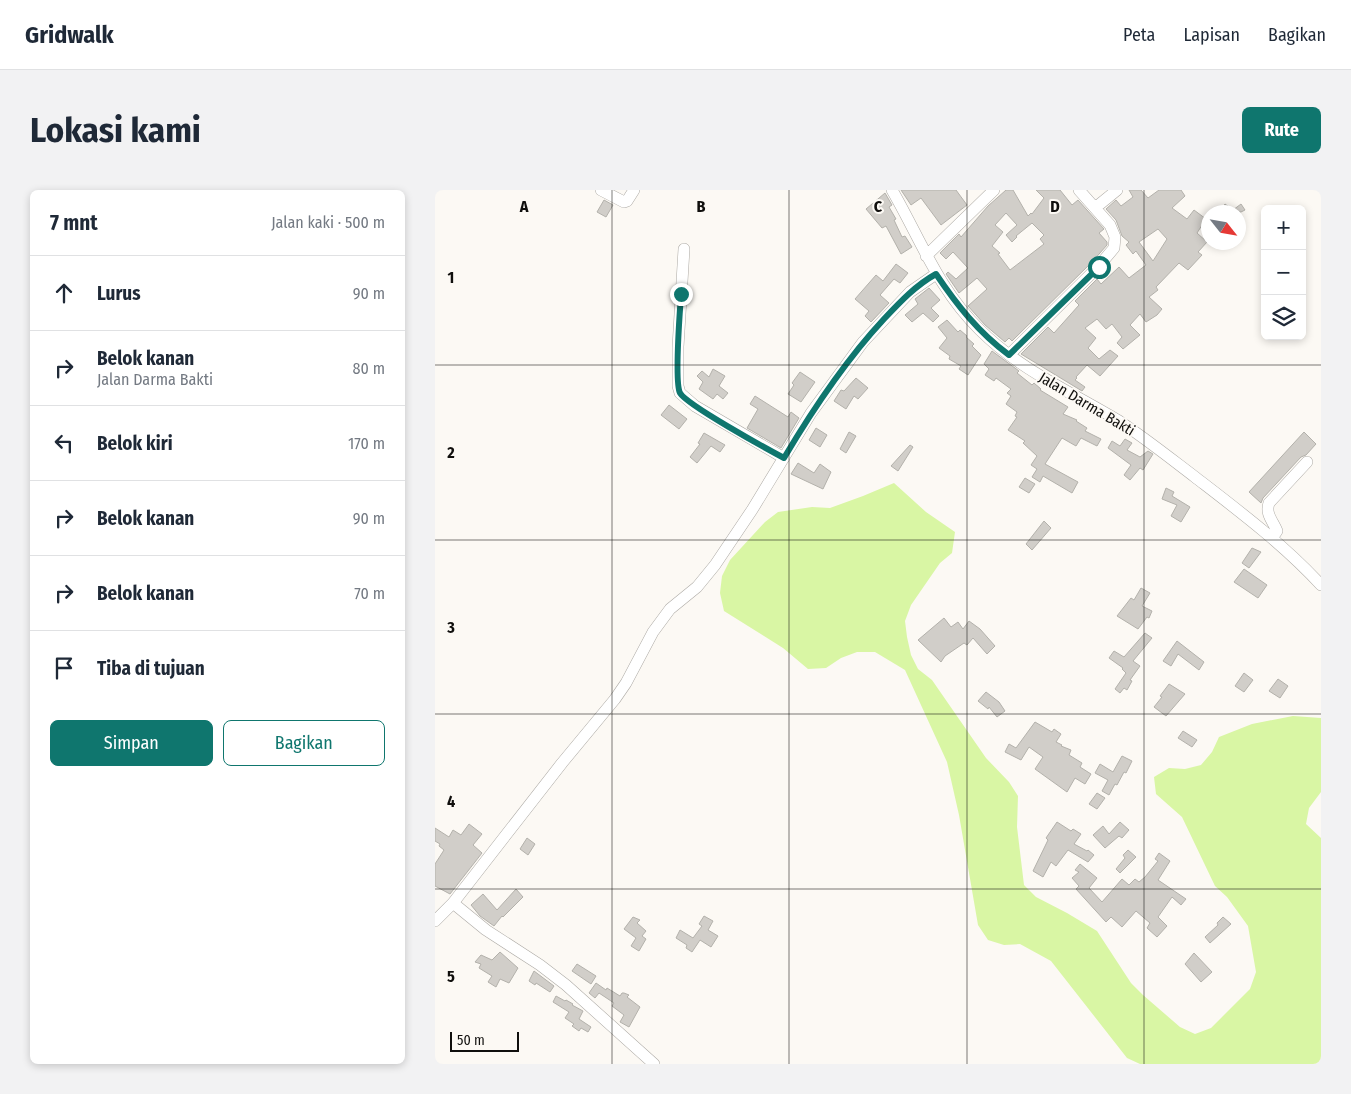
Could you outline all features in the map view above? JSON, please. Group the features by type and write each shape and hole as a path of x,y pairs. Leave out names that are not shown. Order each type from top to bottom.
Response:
{"street":[{"path":"601,190 624,202 627,201 634,190"},
{"name":"Jalan Darma Bakti","path":"892,190 936,274 962,312 994,344 1032,372 1133,431 1233,506 1272,538 1321,585"},
{"path":"926,256 994,190"},
{"path":"1009,355 1111,253 1115,242 1113,232 1079,190"},
{"path":"1095,208 1117,190"},
{"path":"684,249 678,347 678,386 680,393 695,406 784,458"},
{"path":"435,921 453,903 562,763 615,699 659,624 670,609 697,587 715,565 752,510 811,413 863,342 910,292 936,274"},
{"path":"1272,538 1277,531 1269,517 1267,509 1269,503 1307,462"},
{"path":"453,903 486,930 566,985 654,1064"}],"green space":[{"path":"894,483 926,512 955,532 952,553 940,563 911,605 905,621 907,637 911,655 918,669 932,680 986,758 1009,782 1018,796 1017,827 1024,885 1036,897 1097,931 1131,983 1180,1027 1195,1034 1211,1028 1250,989 1256,972 1248,926 1227,897 1215,886 1182,817 1156,794 1154,777 1169,768 1185,769 1201,765 1212,752 1219,737 1252,724 1293,716 1321,718 1321,792 1309,808 1306,824 1321,838 1321,1064 1140,1064 1127,1058 1051,961 1020,944 1004,945 988,940 978,925 959,815 947,762 905,670 875,652 857,652 841,658 826,668 808,669 783,648 724,611 720,593 722,576 730,560 765,522 778,512 812,507 830,508"}],"building":[{"path":"901,190 956,190 967,205 941,225 921,198 911,205"},
{"path":"1006,190 1013,190 1028,216 1032,214 1044,198 1036,190 1060,190 1072,205 1078,200 1104,229 1099,233 1107,242 1107,245 1092,262 1012,341 1009,338 1005,342 985,325 968,306 987,289 977,278 959,293 946,274 948,272 956,279 968,268 953,252 946,259 940,253 959,234 961,237 988,206","holes":["1006,213 1017,225 1006,235 1012,242 1016,236 1032,223 1044,235 1040,239 1044,244 1010,270 998,254 1000,253 992,246 1003,232 995,225"]},
{"path":"1129,190 1141,190 1148,198 1159,190 1181,190 1185,196 1172,208 1187,219 1194,210 1201,215 1201,227 1197,233 1201,237 1201,249 1198,252 1202,255 1188,270 1179,263 1156,287 1158,290 1149,297 1162,309 1157,315 1146,322 1140,314 1130,325 1140,335 1123,349 1117,343 1122,337 1112,324 1106,329 1097,319 1085,328 1096,338 1088,348 1099,359 1110,350 1118,356 1100,376 1087,365 1075,380 1085,387 1082,391 1021,354 1048,327 1054,333 1079,305 1075,301 1097,279 1101,284 1119,267 1129,278 1146,265 1136,251 1133,254 1126,245 1129,242 1122,236 1116,220 1106,209 1116,200 1121,206 1133,197","holes":["1158,229 1167,239 1153,261 1139,242"]},
{"path":"885,193 892,205 889,207 896,219 894,220 902,237 905,236 912,247 901,254 886,226 882,228 866,209"},
{"path":"604,200 613,205 606,217 597,212"},
{"path":"896,264 908,273 900,283 894,279 880,295 889,303 871,322 865,316 869,311 855,299 876,275 883,281"},
{"path":"929,288 940,300 931,308 939,316 933,322 923,313 912,322 905,315 918,304 915,299"},
{"path":"947,320 958,332 960,330 967,336 974,344 972,346 981,355 968,375 959,369 961,366 949,359 950,356 939,348 947,338 938,327"},
{"path":"992,351 1019,371 1017,373 1032,385 1034,383 1040,390 1068,407 1063,414 1077,420 1087,428 1085,431 1101,439 1097,446 1081,438 1076,446 1062,438 1045,464 1078,482 1072,493 1043,476 1040,482 1032,477 1037,469 1031,465 1037,456 1023,443 1025,441 1008,430 1017,417 1015,416 1017,412 1006,404 1011,396 1007,393 1011,389 996,378 994,381 985,375 989,369 984,364"},
{"path":"713,369 725,376 719,386 728,393 723,399 717,394 713,399 699,389 703,382 697,376 702,371 709,377"},
{"path":"800,372 815,382 801,402 788,394 794,385 792,383"},
{"path":"856,378 868,388 858,399 854,396 846,409 834,401 841,390 844,391"},
{"path":"755,396 788,417 791,412 799,418 781,448 747,428 758,409 750,404"},
{"path":"669,405 687,419 679,429 661,415"},
{"path":"816,428 827,435 820,447 809,440"},
{"path":"849,432 856,436 846,453 840,449"},
{"path":"1304,432 1316,444 1306,455 1301,457 1263,498 1261,503 1249,492"},
{"path":"704,433 725,445 720,452 711,446 697,463 690,457 700,444 698,443"},
{"path":"1125,439 1132,443 1127,450 1140,457 1148,451 1153,454 1143,470 1140,468 1130,480 1124,475 1131,465 1108,448 1112,441 1120,446"},
{"path":"910,445 913,447 898,471 891,466"},
{"path":"798,463 814,473 820,464 831,472 823,489 791,474"},
{"path":"1025,478 1035,484 1029,493 1019,487"},
{"path":"1166,488 1174,492 1172,496 1190,507 1181,522 1171,516 1177,505 1162,499"},
{"path":"1044,521 1051,528 1032,550 1026,544"},
{"path":"1252,548 1261,552 1249,568 1242,563"},
{"path":"1244,569 1267,585 1258,598 1234,582"},
{"path":"1141,588 1150,593 1142,606 1152,611 1149,618 1147,617 1138,629 1117,616 1131,598 1134,600"},
{"path":"944,618 951,627 958,622 963,629 969,621 980,629 995,646 987,654 973,638 967,645 964,643 945,656 941,662 918,640"},
{"path":"1145,633 1152,638 1133,661 1140,666 1130,680 1132,681 1127,690 1124,688 1120,693 1115,689 1126,673 1123,668 1109,658 1114,651 1124,657"},
{"path":"1177,641 1204,662 1199,670 1178,654 1171,666 1163,661"},
{"path":"1244,673 1253,680 1244,692 1235,686"},
{"path":"1278,679 1288,686 1280,698 1269,691"},
{"path":"1169,684 1185,694 1166,716 1154,707"},
{"path":"986,692 999,702 1005,711 997,717 989,707 988,709 978,701"},
{"path":"1035,722 1052,732 1054,729 1061,734 1056,742 1071,750 1069,755 1082,763 1080,767 1091,774 1085,784 1075,778 1067,792 1035,769 1043,757 1029,747 1021,760 1005,752 1009,744 1016,748"},
{"path":"1183,731 1197,740 1192,747 1178,738"},
{"path":"1122,756 1132,761 1126,773 1124,772 1109,795 1102,791 1108,780 1095,773 1100,764 1113,772"},
{"path":"1097,793 1105,798 1097,809 1089,804"},
{"path":"1057,822 1071,831 1073,829 1081,834 1074,844 1094,855 1088,862 1068,850 1056,866 1051,862 1043,877 1033,871 1048,840 1046,838"},
{"path":"1120,822 1129,830 1122,838 1119,836 1105,848 1093,835 1103,826 1109,834"},
{"path":"469,824 482,834 473,845 482,853 450,894 435,886 435,864 444,850 435,841 435,828 449,837 453,830 461,835"},
{"path":"527,838 535,844 528,855 520,849"},
{"path":"1128,850 1136,857 1120,873 1116,869 1125,858 1123,855"},
{"path":"1159,853 1170,861 1158,880 1186,899 1181,905 1172,897 1158,917 1167,926 1157,937 1147,928 1150,923 1136,911 1122,927 1111,917 1106,922 1076,889 1079,886 1072,878 1079,872 1075,870 1080,864 1097,878 1089,888 1102,902 1122,879 1129,885 1135,879 1139,882 1145,877 1158,861 1155,859"},
{"path":"516,889 523,897 494,926 480,916 471,905 483,894 497,910"},
{"path":"704,916 713,921 708,930 718,936 711,947 700,940 692,952 686,948 687,945 676,938 680,930 693,938 702,926 699,924"},
{"path":"633,917 640,920 637,923 646,931 642,936 646,939 639,951 631,946 636,938 624,929"},
{"path":"1223,917 1231,924 1210,943 1205,937 1218,925 1217,923"},
{"path":"500,952 518,968 509,983 500,979 496,987 488,982 492,976 479,968 481,964 475,962 481,955 492,960"},
{"path":"1194,953 1212,972 1201,982 1185,964"},
{"path":"577,964 596,976 591,984 572,971"},
{"path":"534,971 554,986 550,992 529,981"},
{"path":"596,983 620,996 622,993 629,995 627,997 640,1007 629,1027 620,1022 624,1015 612,1006 614,1003 599,993 595,998 589,993"},
{"path":"556,996 583,1011 579,1019 591,1027 588,1032 581,1028 579,1031 572,1026 574,1024 565,1018 569,1012 553,1002"}],"route":[{"path":"681,294 678,347 678,386 680,393 695,406 784,458 811,413 863,342 910,292 930,277 936,274 962,312 994,344 1009,355 1099,267"}]}
